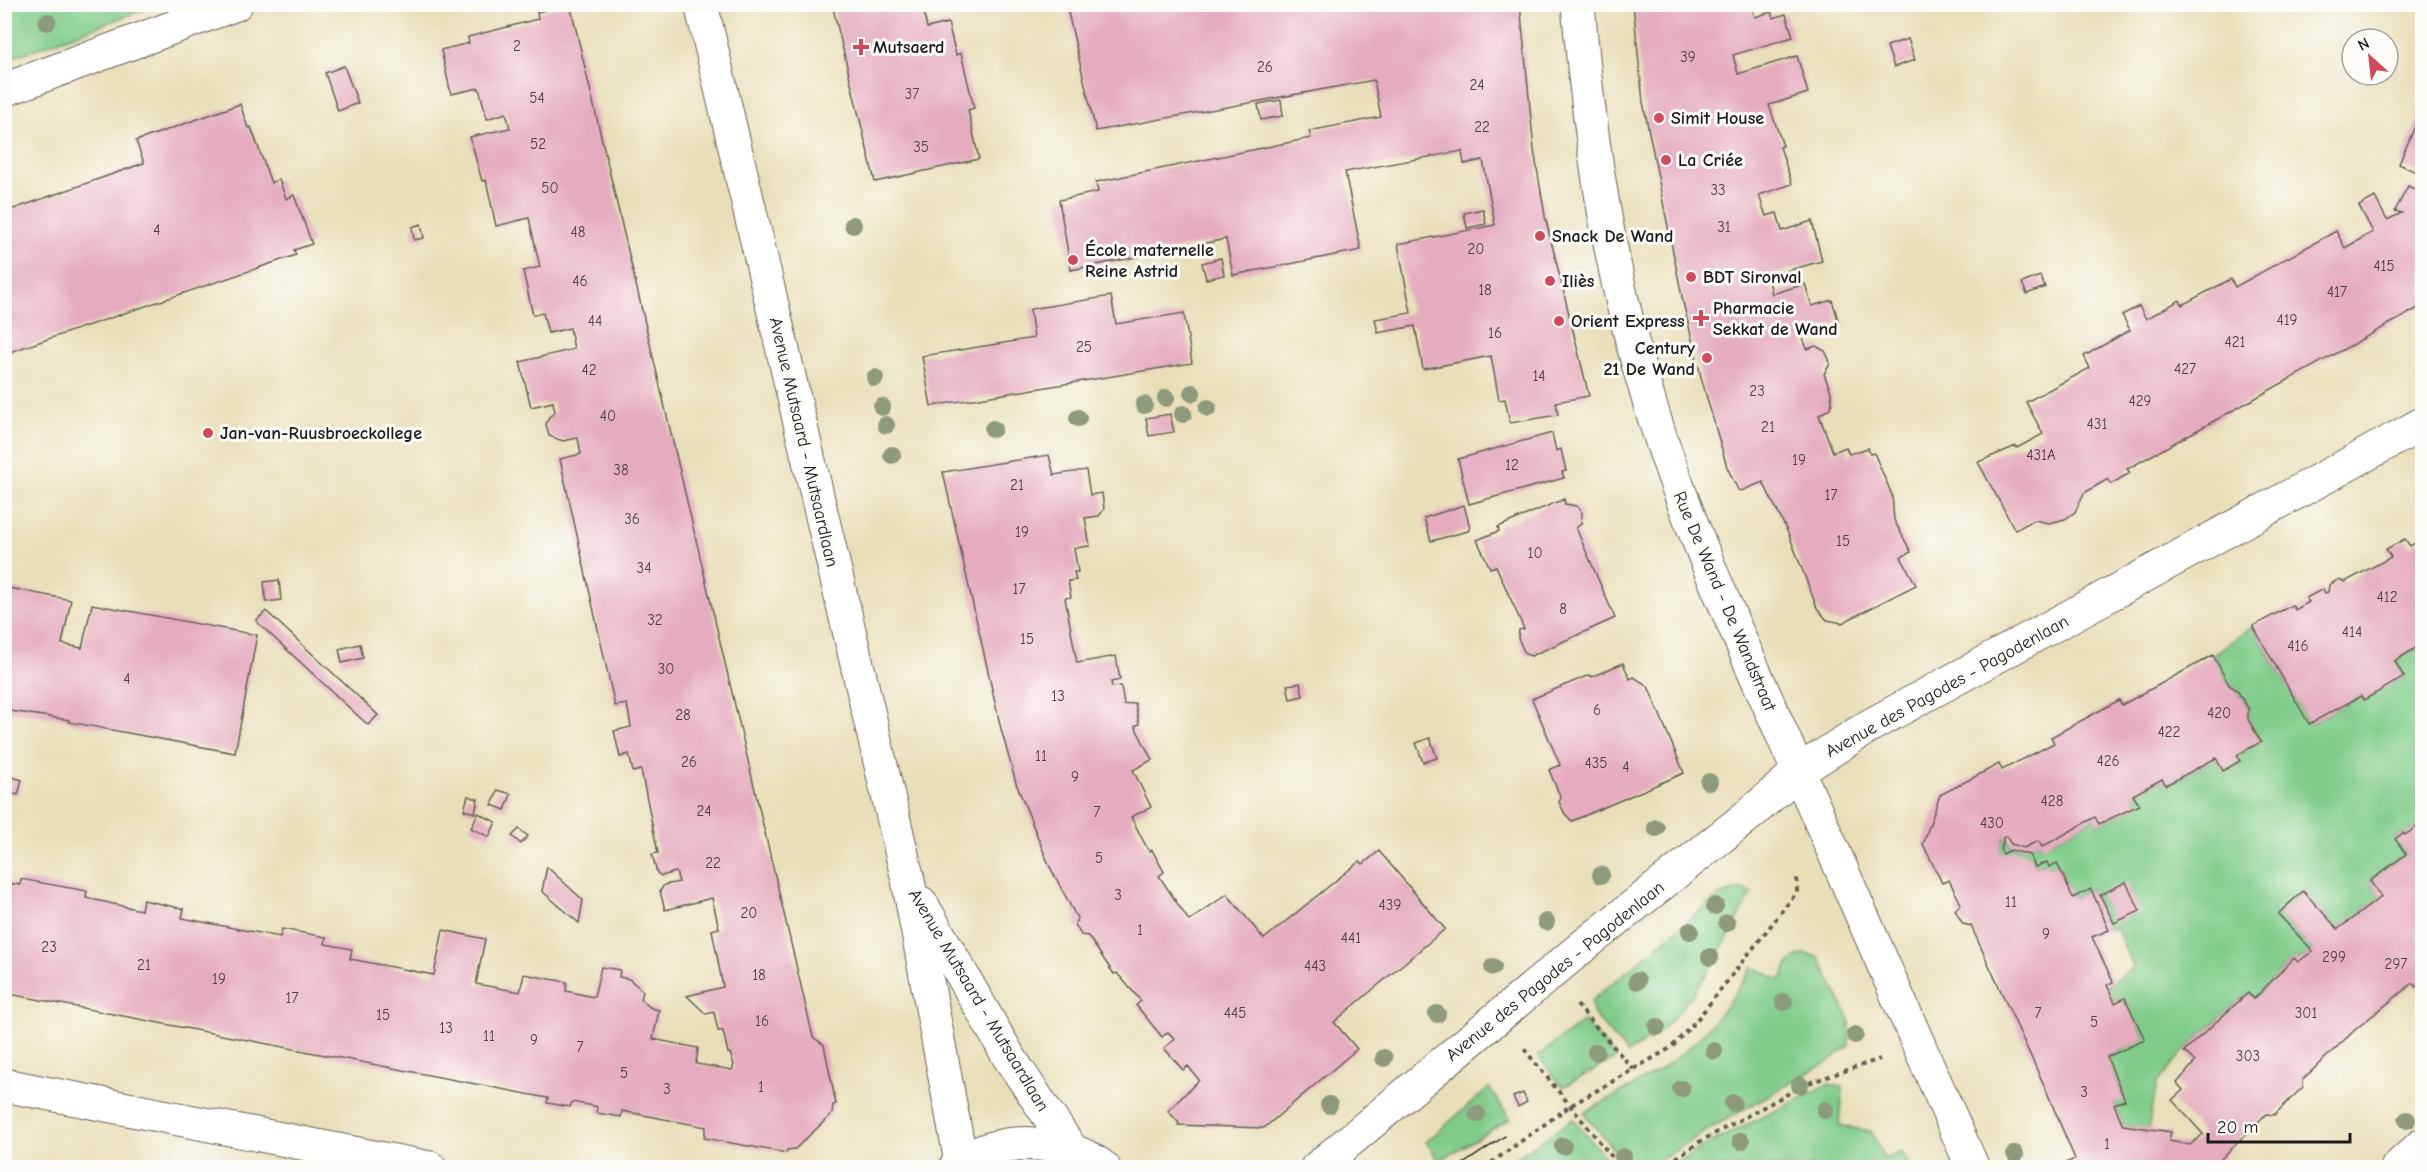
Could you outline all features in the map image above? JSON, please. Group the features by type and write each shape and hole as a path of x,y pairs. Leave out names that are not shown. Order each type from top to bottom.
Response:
{"street":[{"path":"4,90 236,4"},
{"name":"Avenue Mutsaard - Mutsaardlaan","path":"700,4 908,880 958,1165"},
{"name":"Rue De Wand - De Wandstraat","path":"1578,4 1586,102 1607,224 1647,398 1680,495 1973,1167"},
{"name":"Avenue des Pagodes - Pagodenlaan","path":"1317,1167 1582,947 1750,814 1799,771 1871,725 2422,424"},
{"name":"Avenue Mutsaard - Mutsaardlaan","path":"908,880 1009,1058 1071,1149"},
{"path":"4,1084 430,1167"},
{"path":"958,1165 1000,1145 1049,1145 1071,1149 1104,1167"},
{"path":"2397,1167 2422,1145"}],"path":[{"path":"1484,1167 1570,1106 1672,1047 1687,1032 1797,892"},
{"path":"1575,1003 1634,1070"},
{"path":"1520,1043 1621,1167"},
{"path":"1661,1167 1701,1141 1806,1084 1883,1058"}],"green space":[{"path":"5,4 157,4 157,5 5,60"},
{"path":"2253,626 2309,724 2361,696 2364,699 2404,677 2395,661 2422,644 2422,823 2405,835 2402,833 2395,838 2406,854 2370,881 2381,897 2338,929 2303,891 2279,914 2313,951 2298,962 2294,958 2254,999 2248,993 2184,1051 2157,1084 2148,1129 2123,1125 2114,1104 2125,1099 2107,1057 2145,1040 2125,999 2115,1003 2107,985 2134,968 2116,928 2109,930 2091,889 2073,898 2057,863 2049,867 2046,862 2035,867 2030,855 2003,854 2000,849 2003,838 2006,836 2011,845 2024,848 2038,841 2042,847 2095,817 2099,824 2139,805 2133,795 2162,779 2166,785 2216,758 2223,770 2240,761 2237,755 2260,742 2248,719 2248,708 2237,690 2229,685 2213,655"},
{"path":"1742,889 1752,893 1701,982 1662,1029 1627,1053 1594,1015 1591,1001 1718,896"},
{"path":"1805,954 1819,957 1850,1021 1849,1046 1829,1061 1699,1135 1650,1167 1628,1167 1584,1113 1652,1075 1688,1048 1712,1024 1734,996 1752,967 1781,980 1792,960"},
{"path":"1584,1021 1616,1058 1563,1087 1538,1056"},
{"path":"1829,1084 1843,1087 1840,1126 1871,1131 1884,1159 1902,1152 1910,1167 1671,1167 1704,1146"},
{"path":"1489,1088 1510,1119 1439,1161 1426,1142"},
{"path":"1573,1119 1613,1167 1503,1167"}],"building":[{"path":"570,4 813,1037 824,1045 836,1104 833,1105 832,1114 795,1149 787,1150 786,1153 704,1138 706,1127 622,1111 621,1117 596,1113 597,1107 594,1106 572,1102 570,1107 547,1103 548,1098 4,993 4,882 20,885 21,879 87,891 86,898 141,910 143,900 184,909 182,918 280,937 282,929 326,937 325,944 352,949 350,959 434,975 443,930 485,939 476,984 520,992 524,974 567,982 566,991 594,997 601,967 620,970 619,977 629,979 643,991 641,1000 651,1008 659,1010 653,1039 698,1048 696,1064 732,1070 734,1065 728,1053 723,1031 718,1031 714,1012 706,1014 687,996 723,987 712,930 719,928 712,898 665,910 660,891 664,885 679,882 676,872 661,876 657,873 652,854 658,853 641,770 633,772 629,754 620,757 614,731 631,727 627,704 615,706 560,459 581,454 578,438 563,441 549,436 546,424 555,412 553,402 531,407 520,362 574,349 570,328 548,333 543,313 533,315 523,271 540,267 529,218 496,226 486,180 482,181 470,137 510,128 506,113 487,119 479,88 451,94 441,50 469,43 468,37 538,19 537,12"},
{"path":"832,4 922,4 927,28 948,23 956,55 961,53 974,108 968,110 979,159 875,182"},
{"path":"1066,4 1520,4 1534,150 1545,216 1589,396 1556,402 1558,415 1510,423 1505,399 1499,400 1491,356 1423,369 1415,326 1378,333 1375,319 1411,313 1398,244 1495,225 1483,160 1464,164 1462,151 1345,172 1361,250 1233,275 1226,239 1071,270 1059,200 1098,192 1096,182 1311,138 1309,131 1381,117 1374,80 1096,131"},
{"path":"1633,4 1751,4 1755,17 1771,12 1773,18 1786,14 1793,37 1733,55 1738,74 1797,56 1808,93 1769,105 1783,146 1780,147 1792,184 1759,195 1766,216 1777,213 1782,231 1812,221 1822,261 1768,276 1772,294 1805,284 1812,306 1832,300 1839,323 1819,328 1820,331 1802,336 1807,349 1816,346 1825,351 1829,359 1830,364 1824,374 1831,392 1832,403 1829,409 1819,415 1833,452 1846,447 1849,454 1868,448 1870,454 1874,453 1892,495 1894,520 1911,552 1901,557 1916,585 1842,623 1827,620 1817,608 1789,535 1763,482 1741,491 1738,490 1727,467 1702,381 1683,302 1643,102"},
{"path":"1908,39 1915,60 1894,67 1887,46"},
{"path":"344,66 358,103 338,111 325,73"},
{"path":"1281,100 1283,116 1261,120 1258,104"},
{"path":"240,104 248,128 251,127 271,183 279,179 286,199 294,195 312,244 294,250 296,255 4,354 4,231 11,229 5,212 144,163 136,141"},
{"path":"2422,110 2422,175 2399,164"},
{"path":"2408,186 2420,192 2422,186 2422,306 2127,469 2130,473 2111,484 2108,479 2084,493 2075,512 2065,519 2049,523 2034,520 2015,530 1978,462 2016,446 2017,448 2043,434 2026,402 2090,368 2084,356 2130,330 2122,315 2139,306 2146,319 2180,300 2182,305 2231,279 2235,287 2336,231 2345,248 2373,232 2359,206 2375,197 2387,220 2402,213 2395,211"},
{"path":"1483,209 1486,224 1467,228 1464,213"},
{"path":"421,224 424,238 414,240 412,227"},
{"path":"1221,258 1224,275 1206,279 1202,263"},
{"path":"2040,276 2045,287 2027,294 2022,283"},
{"path":"1111,296 1116,324 1184,313 1192,363 931,406 922,356 1034,338 1030,309"},
{"path":"1170,414 1174,432 1149,436 1146,418"},
{"path":"1552,433 1556,451 1561,449 1566,471 1562,472 1564,478 1469,504 1458,459"},
{"path":"1049,455 1054,475 1086,470 1090,495 1102,493 1104,509 1099,516 1085,518 1090,546 1074,548 1078,572 1074,572 1076,580 1068,581 1071,597 1065,598 1077,663 1116,656 1120,680 1111,682 1112,687 1121,686 1124,705 1135,703 1139,724 1135,726 1152,760 1133,770 1151,807 1131,817 1149,852 1152,850 1164,872 1159,876 1189,921 1227,894 1264,939 1360,861 1363,864 1379,851 1445,929 1334,1022 1357,1049 1264,1128 1178,1125 1179,1123 1168,1111 1199,1080 1188,1066 1183,1070 1164,1048 1175,1039 1168,1032 1162,1037 1136,1005 1141,1001 1117,973 1114,974 1088,936 1081,935 1075,924 1077,918 1049,865 1016,783 1001,729 943,472"},
{"path":"1564,499 1565,504 1577,506 1582,513 1581,524 1576,528 1615,618 1531,656 1525,654 1518,638 1519,630 1524,629 1496,566 1490,568 1477,540 1499,531 1498,527"},
{"path":"1464,505 1470,528 1468,531 1431,541 1424,518"},
{"path":"2405,539 2410,546 2422,539 2422,644 2395,661 2404,677 2364,700 2361,696 2309,724 2253,626 2292,605 2295,610 2309,602 2306,598 2323,589 2325,593 2328,592 2329,585 2339,579 2345,582 2391,557 2386,549"},
{"path":"279,580 281,600 266,602 264,582"},
{"path":"4,587 71,600 62,644 82,648 92,604 257,635 235,753 69,722 69,720 4,710"},
{"path":"266,611 378,715 368,725 256,621"},
{"path":"360,644 363,658 342,663 339,649"},
{"path":"2213,655 2229,685 2237,690 2248,708 2248,719 2261,742 2237,755 2240,761 2223,771 2216,758 2166,785 2162,779 2133,795 2139,805 2099,824 2095,817 2042,847 2038,841 2024,848 2011,844 2006,836 2003,838 2000,849 2003,854 2011,850 2030,855 2035,867 2047,862 2049,867 2057,863 2073,898 2091,889 2109,930 2092,937 2113,982 2107,985 2115,1003 2125,998 2145,1040 2107,1057 2125,1100 2114,1104 2123,1125 2171,1132 2169,1141 2190,1145 2203,1134 2172,1100 2183,1090 2177,1083 2195,1062 2184,1051 2248,993 2254,999 2294,958 2298,962 2313,951 2278,914 2303,891 2338,929 2381,897 2370,881 2406,854 2395,839 2422,823 2422,982 2416,987 2413,983 2357,1028 2303,1079 2303,1087 2274,1115 2266,1114 2213,1167 2068,1167 2065,1163 2075,1159 2044,1085 1971,926 1963,924 1955,910 1961,904 1949,880 1942,883 1923,844 1940,795 1999,764 2002,770 2054,743 2051,737 2119,700 2122,705"},
{"path":"1623,663 1630,679 1634,677 1648,686 1684,773 1572,821 1565,814 1559,802 1561,798 1549,770 1560,765 1532,699"},
{"path":"1300,683 1303,696 1290,699 1287,685"},
{"path":"1430,738 1437,758 1423,762 1416,743"},
{"path":"12,777 22,780 18,795 8,793"},
{"path":"498,790 511,794 505,810 492,805"},
{"path":"468,796 478,799 475,813 464,810"},
{"path":"478,813 496,822 489,837 471,828"},
{"path":"519,829 528,836 521,844 512,836"},
{"path":"547,867 583,900 579,923 542,891"},
{"path":"2126,882 2140,911 2114,923 2100,895"},
{"path":"1523,1093 1527,1102 1518,1107 1513,1097"}],"tram line":[{"path":"1457,1168 1505,1136"}],"place":[{"name":"Mutsaerd","path":"861,47"},
{"name":"Simit House","path":"1659,118"},
{"name":"La Criée","path":"1666,160"},
{"name":"Snack De Wand","path":"1540,236"},
{"name":"École maternelle Reine Astrid","path":"1073,260"},
{"name":"BDT Sironval","path":"1691,277"},
{"name":"Iliès","path":"1550,281"},
{"name":"Pharmacie Sekkat de Wand","path":"1701,318"},
{"name":"Orient Express","path":"1559,321"},
{"name":"Century 21 De Wand","path":"1707,358"},
{"name":"Jan-van-Ruusbroeckollege","path":"208,433"}]}
